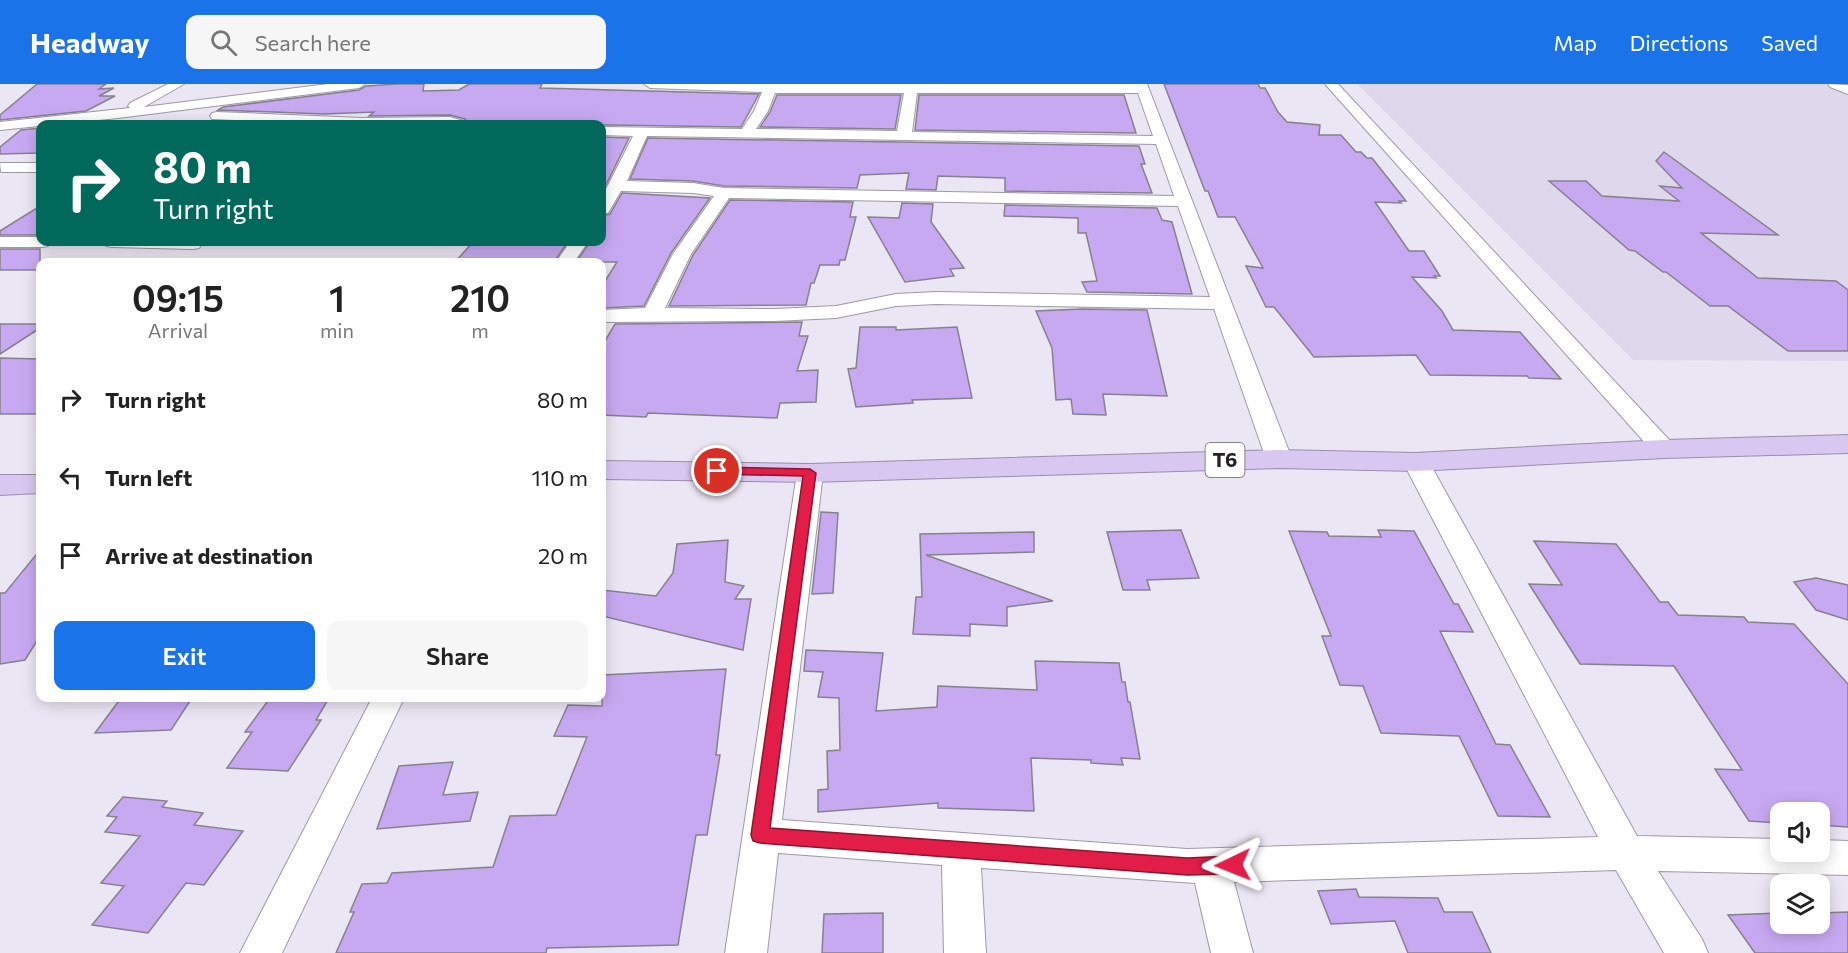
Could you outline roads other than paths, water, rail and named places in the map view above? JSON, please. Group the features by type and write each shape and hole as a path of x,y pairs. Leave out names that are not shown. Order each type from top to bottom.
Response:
{"highway":[{"name":"T6","path":"606,470 810,473 1279,459 1416,462 1665,449 1848,444"},
{"path":"0,485 36,484"}],"street":[{"path":"118,114 178,84"},
{"path":"59,120 359,84"},
{"path":"650,84 1142,87 1279,459"},
{"path":"1330,84 1665,449"},
{"path":"1834,84 1848,90"},
{"path":"746,134 761,111 771,86"},
{"path":"904,135 912,87"},
{"path":"118,114 132,118 256,116 319,120"},
{"path":"0,126 36,122"},
{"path":"606,131 1162,140"},
{"path":"606,202 642,132"},
{"path":"1,167 36,168"},
{"path":"616,186 693,188 724,193 1184,201"},
{"path":"652,314 682,254 724,193"},
{"path":"0,242 36,242"},
{"path":"606,316 775,315 836,312 896,300 936,298 1220,303"},
{"path":"1416,462 1626,853 1687,953"},
{"path":"746,953 810,473"},
{"path":"261,953 386,702"},
{"path":"760,835 1187,866 1626,853 1848,858"},
{"path":"961,850 965,953"},
{"path":"1210,866 1232,953"}]}
